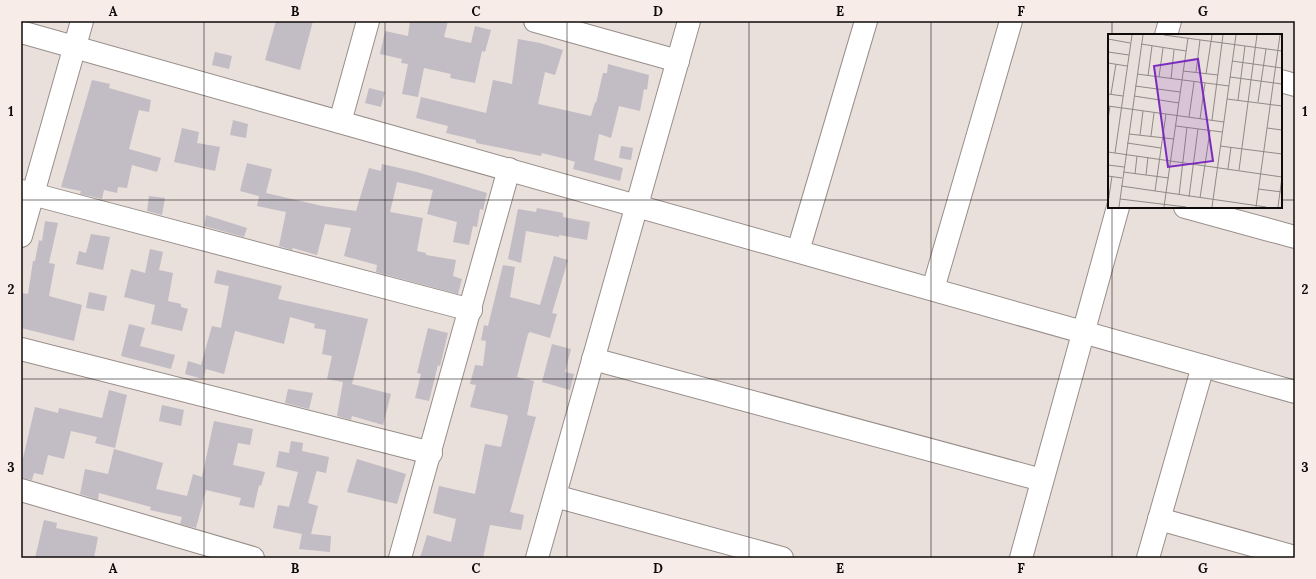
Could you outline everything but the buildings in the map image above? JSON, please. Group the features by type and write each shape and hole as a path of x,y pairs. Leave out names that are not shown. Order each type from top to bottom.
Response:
{"street":[{"path":"21,236 27,193 75,47 82,21"},
{"path":"340,122 368,21"},
{"path":"535,21 678,61"},
{"path":"537,558 689,21"},
{"path":"798,251 866,21"},
{"path":"933,289 1011,21"},
{"path":"1166,34 1170,21"},
{"path":"21,32 509,168 637,206 1295,392"},
{"path":"1282,81 1295,85"},
{"path":"400,558 471,310 509,168"},
{"path":"27,193 471,310"},
{"path":"1020,558 1118,208"},
{"path":"1189,208 1295,237"},
{"path":"21,349 431,453"},
{"path":"593,359 1042,480"},
{"path":"1148,558 1203,366"},
{"path":"21,490 252,558"},
{"path":"555,496 782,558"},
{"path":"1159,519 1295,557"}]}
